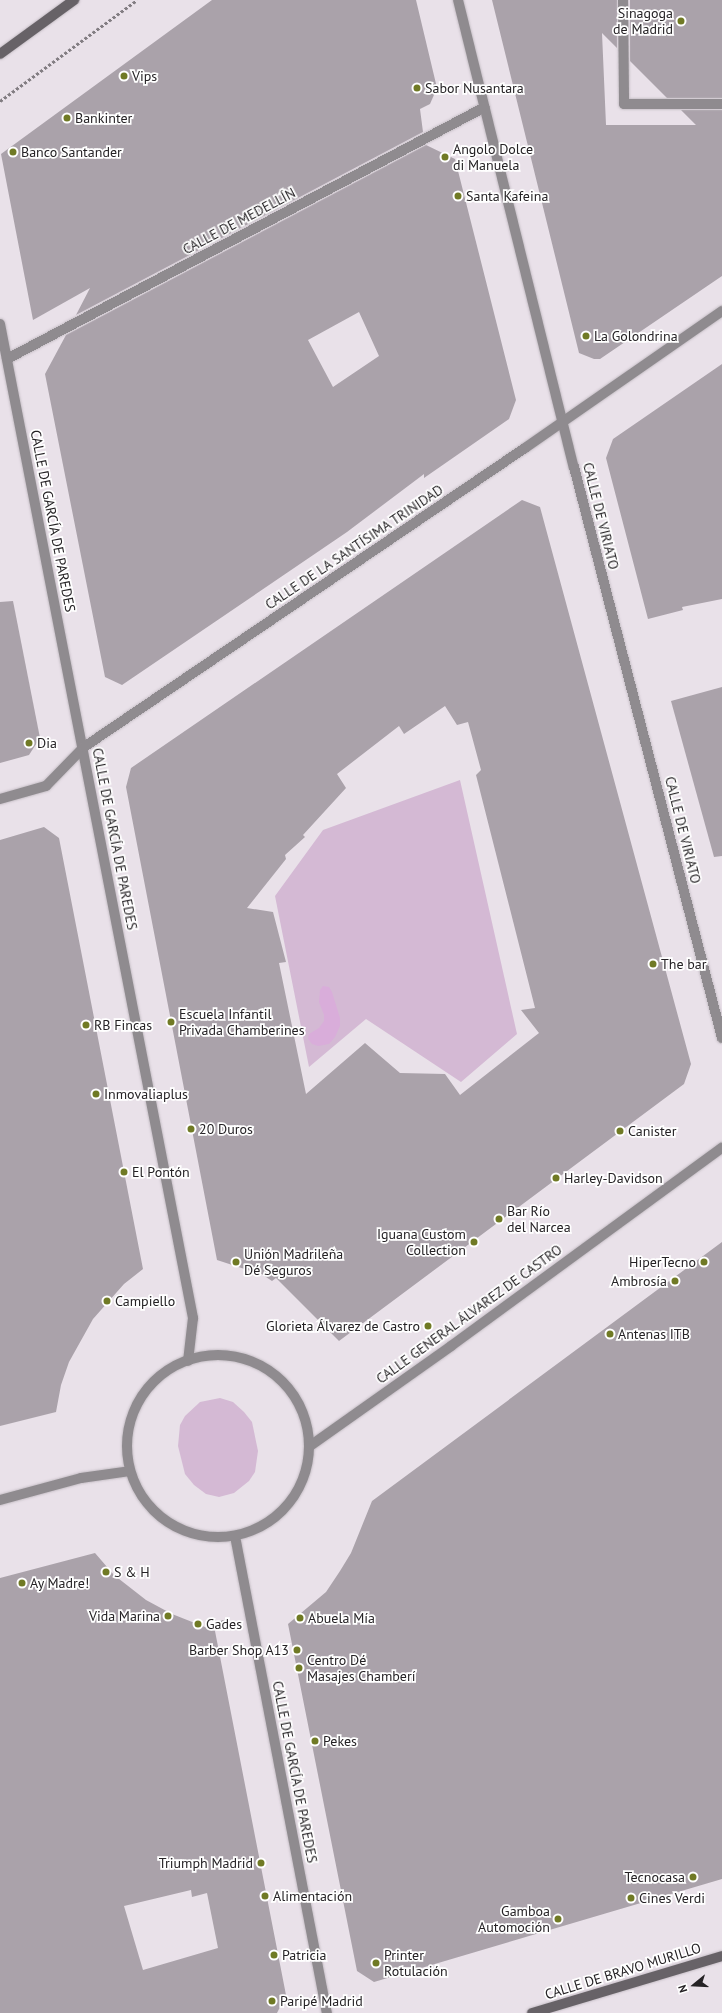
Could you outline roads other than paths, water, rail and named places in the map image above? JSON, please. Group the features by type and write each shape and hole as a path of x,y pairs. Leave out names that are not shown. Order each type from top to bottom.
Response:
{"main road":[{"path":"0,54 74,0"},
{"name":"CALLE DE BRAVO MURILLO","path":"532,2013 722,1956"}],"street":[{"name":"CALLE DE VIRIATO","path":"458,0 563,421 722,1038"},
{"path":"623,0 624,104 722,104"},
{"name":"CALLE DE MEDELLÍN","path":"7,359 485,107"},
{"name":"CALLE DE LA SANTÍSIMA TRINIDAD","path":"0,799 46,786 84,747 722,311"},
{"name":"CALLE DE GARCÍA DE PAREDES","path":"0,324 84,747 193,1318 188,1361"},
{"name":"CALLE GENERAL ÁLVAREZ DE CASTRO","path":"310,1446 451,1346 722,1148"},
{"path":"231,1355 261,1365 287,1386 304,1414 310,1446 304,1478 287,1506 262,1527 235,1536 199,1536 169,1523 145,1501 130,1471 127,1442 133,1413 148,1387 170,1368 200,1357 231,1355"},
{"path":"0,1500 81,1478 130,1471"},
{"name":"CALLE DE GARCÍA DE PAREDES","path":"235,1536 327,2013"}],"place":[{"name":"Sinagoga de Madrid","path":"681,21"},
{"name":"Vips","path":"124,76"},
{"name":"Sabor Nusantara","path":"417,88"},
{"name":"Bankinter","path":"67,118"},
{"name":"Banco Santander","path":"13,152"},
{"name":"Angolo Dolce di Manuela","path":"445,157"},
{"name":"Santa Kafeina","path":"458,196"},
{"name":"La Golondrina","path":"586,336"},
{"name":"Dia","path":"29,743"},
{"name":"The bar","path":"653,964"},
{"name":"Escuela Infantil Privada Chamberines","path":"171,1022"},
{"name":"RB Fincas","path":"86,1025"},
{"name":"Inmovaliaplus","path":"96,1094"},
{"name":"20 Duros","path":"191,1129"},
{"name":"Canister","path":"620,1131"},
{"name":"El Pontón","path":"124,1172"},
{"name":"Harley-Davidson","path":"556,1178"},
{"name":"Bar Río del Narcea","path":"499,1219"},
{"name":"Iguana Custom Collection","path":"474,1242"},
{"name":"Unión Madrileña Dé Seguros","path":"236,1262"},
{"name":"HiperTecno","path":"704,1262"},
{"name":"Ambrosía","path":"675,1281"},
{"name":"Campiello","path":"107,1301"},
{"name":"Glorieta Álvarez de Castro","path":"428,1326"},
{"name":"Antenas ITB","path":"610,1334"},
{"name":"S & H","path":"106,1572"},
{"name":"Ay Madre!","path":"22,1583"},
{"name":"Vida Marina","path":"168,1616"},
{"name":"Abuela Mía","path":"300,1618"},
{"name":"Gades","path":"198,1624"},
{"name":"Barber Shop A13","path":"297,1650"},
{"name":"Centro Dé Masajes Chamberí","path":"299,1668"},
{"name":"Pekes","path":"315,1741"},
{"name":"Triumph Madrid","path":"261,1863"},
{"name":"Tecnocasa","path":"693,1877"},
{"name":"Alimentación","path":"265,1896"},
{"name":"Cines Verdi","path":"631,1898"},
{"name":"Gamboa Automoción","path":"558,1919"},
{"name":"Patricia","path":"274,1955"},
{"name":"Printer Rotulación","path":"376,1963"},
{"name":"Paripé Madrid","path":"272,2001"}]}
